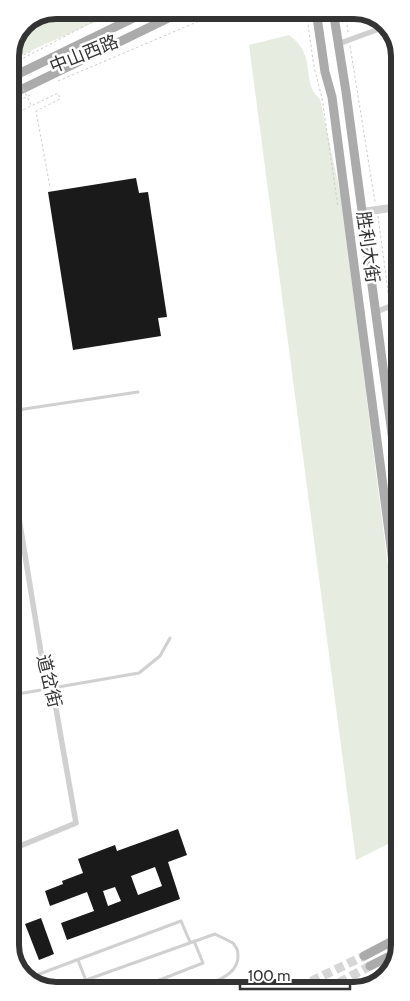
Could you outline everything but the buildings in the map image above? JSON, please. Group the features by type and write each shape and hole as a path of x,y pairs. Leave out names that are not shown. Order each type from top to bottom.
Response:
{"main road":[{"name":"中山西路","path":"19,74 131,19"},
{"name":"中山西路","path":"19,91 166,19"},
{"name":"胜利大街","path":"318,19 333,107 391,547"},
{"name":"胜利大街","path":"334,19 391,425"},
{"path":"364,956 391,942"},
{"path":"370,966 389,956"}],"street":[{"path":"338,44 379,29"},
{"path":"362,212 391,208"},
{"path":"376,312 390,306"},
{"name":"道岔街","path":"19,518 47,690 55,703 76,823 19,847"}],"lane":[{"path":"19,411 138,392"},
{"path":"19,694 139,673 160,656 170,638"},
{"path":"35,976 181,922 203,963 154,982"},
{"path":"78,960 86,980 215,934 233,943 239,955 236,968 231,973 213,982"}],"path":[{"name":"中山西路","path":"19,60 98,19"},
{"name":"中山西路","path":"52,84 204,19"},
{"name":"胜利大街","path":"346,19 377,210 391,314"},
{"path":"19,57 32,51"},
{"path":"19,80 31,105"},
{"name":"中山西路","path":"19,100 36,92"},
{"path":"19,111 58,93 60,98 36,111 50,187"}],"shaded area":[{"path":"49,19 102,19 19,56 20,46 26,33 35,25"},
{"path":"289,35 304,52 311,84 314,92 320,99 341,197 391,590 391,842 356,860 249,45"}],"tunnel":[{"path":"309,982 364,956"},
{"path":"340,982 370,966"}]}
